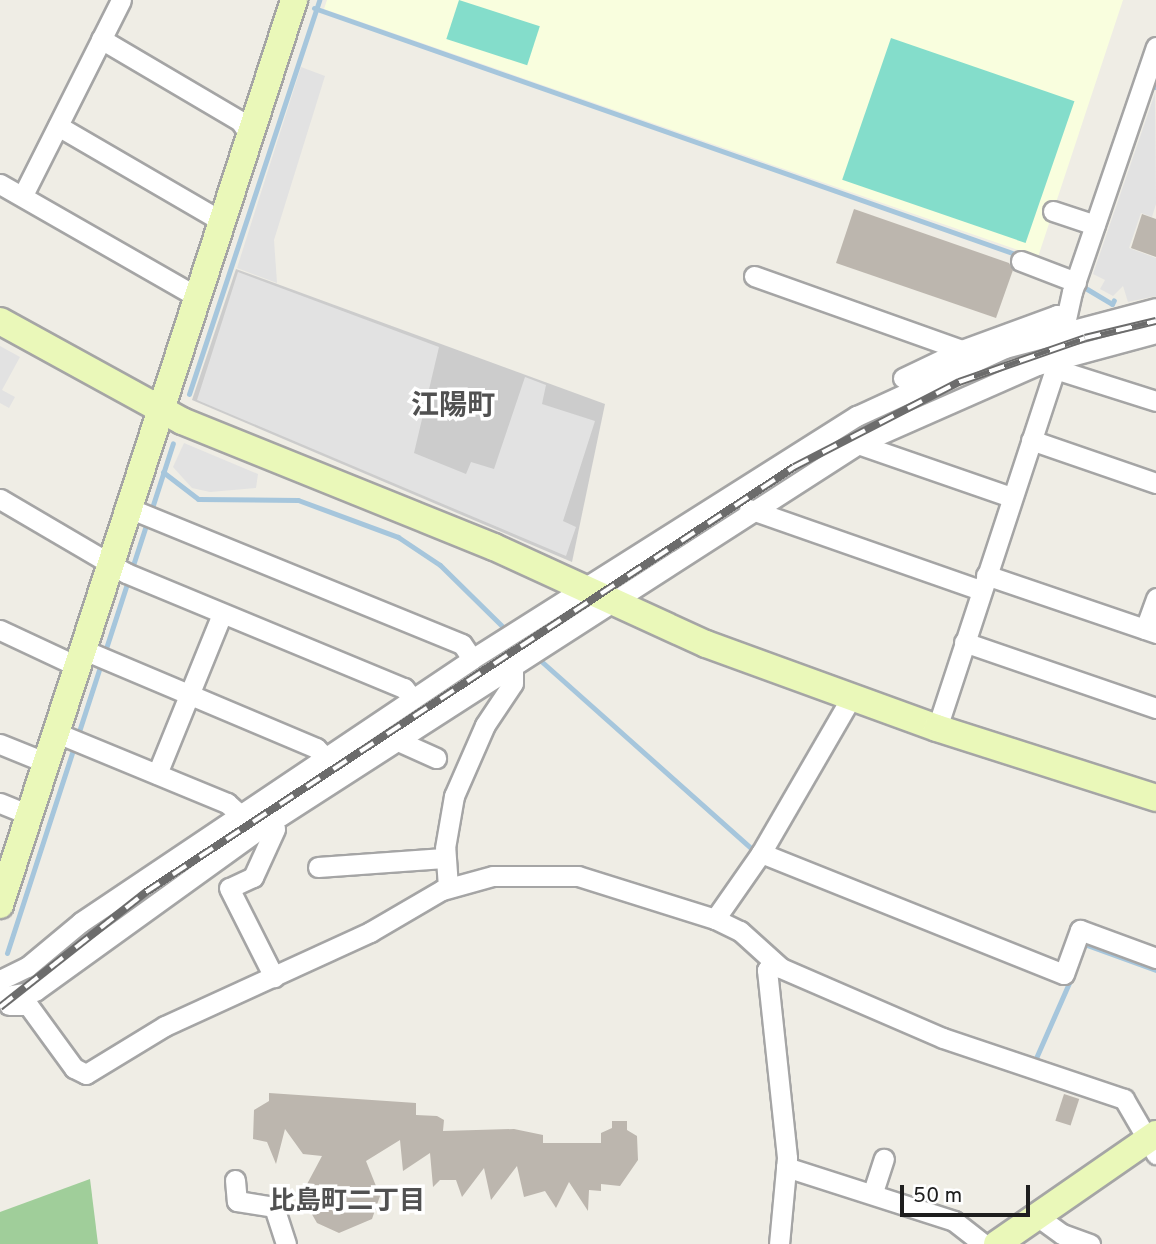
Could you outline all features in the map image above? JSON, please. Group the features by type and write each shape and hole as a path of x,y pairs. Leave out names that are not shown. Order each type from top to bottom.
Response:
{"street":[{"path":"23,195 121,0"},
{"path":"3,892 47,763 70,739 92,658 144,514 163,411 294,0"},
{"path":"101,40 240,121 252,138"},
{"path":"937,728 1056,364 1076,282 1155,56"},
{"path":"58,126 223,222"},
{"path":"0,184 199,298"},
{"path":"1053,211 1095,225"},
{"path":"1021,261 1076,282"},
{"path":"754,276 962,350"},
{"path":"2,992 27,967 81,922 472,659 857,416 1005,348 1064,325 1156,308"},
{"path":"849,407 962,350 1057,315 1064,325"},
{"path":"0,321 163,411 610,601 851,698 1156,798"},
{"path":"2,992 35,991 103,937 264,827 749,509 858,443 969,391 1156,333"},
{"path":"1056,364 1156,401"},
{"path":"1031,440 1156,483"},
{"path":"858,443 1011,497"},
{"path":"0,499 124,570 222,614 404,688 413,699"},
{"path":"749,509 1150,631 1156,598"},
{"path":"144,514 462,644 472,659"},
{"path":"156,774 222,614"},
{"path":"0,630 92,658 190,694 316,748 326,758"},
{"path":"964,642 1156,708"},
{"path":"448,887 444,858 454,796 485,725 513,682 513,665"},
{"path":"715,919 761,853 851,698"},
{"path":"70,739 227,803 241,815 264,827 275,829 253,877 229,888 274,977"},
{"path":"396,740 436,758"},
{"path":"0,744 47,763"},
{"path":"0,803 30,815"},
{"path":"761,853 1064,974 1080,930 1156,958"},
{"path":"318,867 444,858"},
{"path":"2,992 11,1008 27,1005 74,1068 86,1074 165,1026 370,932 448,887 533,872 578,876 715,919 740,932 773,962 943,1038 1124,1099 1153,1143 997,1244"},
{"path":"773,962 767,970 786,1167 779,1244"},
{"path":"873,1192 884,1160"},
{"path":"786,1167 873,1192 954,1221 984,1244"},
{"path":"235,1180 237,1201 274,1207 286,1244"},
{"path":"1037,1216 1062,1234 1090,1244"}],"shaded area":[{"path":"327,0 1123,0 1038,257 324,9"},
{"path":"459,0 540,26 527,65 446,39"},
{"path":"891,38 1074,101 1026,243 842,180"},
{"path":"301,67 325,76 274,240 277,283 237,268"},
{"path":"1155,93 1156,204 1152,217 1141,213 1129,248 1156,258 1156,296 1128,302 1123,286 1113,296 1100,289 1105,280 1093,274"},
{"path":"236,269 605,404 572,562 192,400"},
{"path":"238,272 439,347 414,453 466,474 471,462 494,469 525,377 546,385 542,404 595,421 563,521 576,527 566,556 197,400"},
{"path":"0,346 20,357 2,390 15,397 9,408 0,403"},
{"path":"184,443 258,474 256,488 210,492 192,488 173,467"}],"green space":[{"path":"90,1179 98,1244 0,1244 0,1212"}],"building":[{"path":"854,209 1009,263 1013,270 996,318 836,263"},
{"path":"1142,214 1156,219 1156,257 1131,248"},
{"path":"269,1093 416,1103 416,1115 437,1116 444,1120 443,1131 514,1129 543,1135 543,1143 601,1143 601,1133 612,1128 612,1121 627,1121 627,1130 637,1136 638,1160 620,1186 601,1184 601,1191 589,1190 588,1211 569,1182 556,1208 545,1191 524,1197 517,1166 491,1200 484,1168 462,1197 456,1180 440,1180 433,1187 430,1153 403,1171 400,1140 366,1161 380,1196 372,1219 339,1233 317,1223 306,1204 306,1186 322,1156 303,1154 285,1129 276,1164 267,1142 253,1139 254,1110 269,1101"},
{"path":"1064,1094 1079,1099 1071,1126 1055,1121"}],"waterway":[{"path":"189,394 319,0"},
{"path":"314,8 1021,256"},
{"path":"1087,289 1112,304 1114,300"},
{"path":"151,511 173,443"},
{"path":"163,472 198,499 298,500 398,537 440,565 503,627"},
{"path":"7,953 148,520"},
{"path":"541,661 754,851"},
{"path":"1082,949 1084,944 1156,970"},
{"path":"1036,1058 1069,983"}],"railway":[{"path":"0,1007 146,892 794,467 959,382 1085,338 1156,321"}],"district":[{"name":"江陽町","path":"453,407"},
{"name":"比島町二丁目","path":"347,1203"}]}
